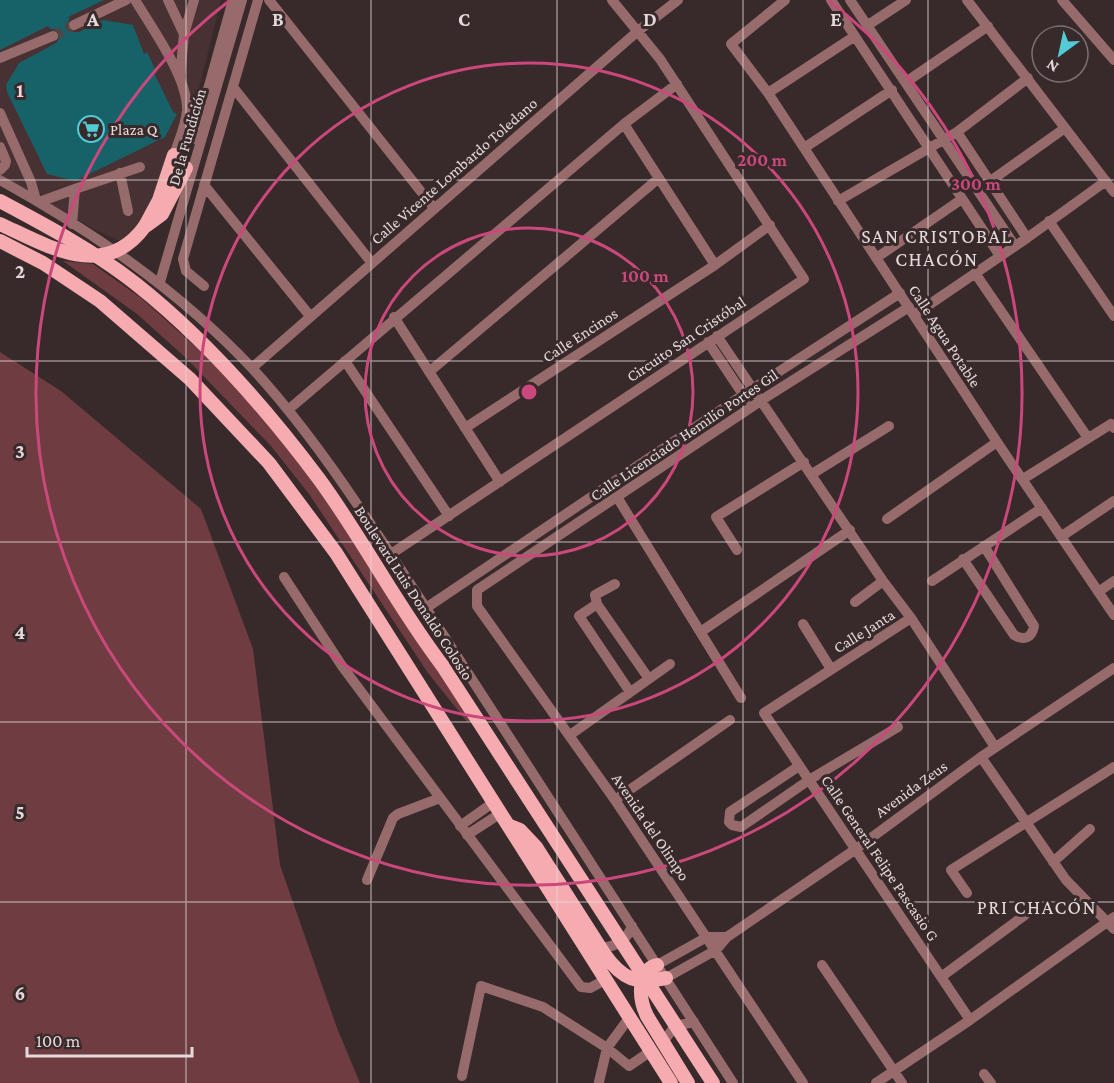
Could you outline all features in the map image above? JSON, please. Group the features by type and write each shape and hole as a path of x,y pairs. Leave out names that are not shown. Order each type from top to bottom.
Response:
{"main road":[{"path":"0,224 67,254 105,255 122,249 145,226 159,200 174,155"},
{"path":"145,226 162,214 186,168"},
{"name":"Boulevard Luis Donaldo Colosio","path":"0,201 66,237 136,284 201,343 245,388 319,480 416,632 442,665 713,1083"},
{"path":"0,241 43,263 100,301 190,379 269,463 336,553 671,1083"},
{"path":"501,813 536,847 600,948 616,968 642,982 666,978"},
{"path":"657,965 649,969 642,982 644,1011 688,1083"}],"street":[{"path":"74,25 126,0"},
{"path":"135,0 180,78 186,95 187,111 174,155"},
{"path":"168,0 184,34"},
{"path":"186,168 233,0"},
{"name":"De la Fundición","path":"159,282 242,0"},
{"path":"204,286 186,271 183,259 258,0"},
{"name":"Circuito San Cristóbal","path":"391,554 804,279 660,59 612,0"},
{"name":"Calle Vicente Lombardo Toledano","path":"252,368 638,31 678,0"},
{"name":"Calle Agua Potable","path":"785,0 731,44 768,93 997,442 1114,615"},
{"path":"831,0 1000,256"},
{"path":"850,0 1015,246"},
{"path":"868,26 906,0"},
{"path":"967,0 1114,192"},
{"path":"1062,0 1114,60"},
{"path":"274,2 434,208"},
{"path":"180,78 184,34 192,3"},
{"path":"906,82 988,26"},
{"path":"0,58 53,36"},
{"path":"768,93 855,36"},
{"path":"838,201 945,140 1028,78"},
{"path":"288,410 394,317 624,124 677,84"},
{"path":"233,87 371,262"},
{"path":"804,148 892,90"},
{"path":"0,113 38,201"},
{"path":"624,124 715,265"},
{"path":"990,182 1065,128"},
{"path":"957,132 1027,238"},
{"path":"0,147 6,161 0,170"},
{"path":"38,201 140,166"},
{"path":"120,174 128,211"},
{"path":"429,372 659,178"},
{"path":"0,180 38,201 110,247 159,282 218,334 252,368 288,410 326,459 391,554 733,1083"},
{"name":"Calle Licenciado Hemilio Portes Gil","path":"477,590 752,407 975,273 1106,181"},
{"path":"204,185 310,316"},
{"path":"72,224 75,189"},
{"path":"876,258 962,199"},
{"path":"1049,221 1114,316"},
{"name":"Calle Encinos","path":"465,428 715,265 770,225"},
{"path":"975,273 1088,438"},
{"path":"426,608 743,395 900,293"},
{"path":"394,317 500,482"},
{"path":"713,339 754,388 883,581 911,618"},
{"path":"713,339 743,395 752,407"},
{"path":"345,361 449,516"},
{"path":"812,474 888,426"},
{"path":"1023,479 1088,438 1113,426"},
{"path":"886,519 997,442"},
{"path":"737,550 716,517 804,462"},
{"path":"617,497 702,631 741,698"},
{"path":"1062,536 1114,501"},
{"path":"933,580 1042,508"},
{"path":"702,631 850,530"},
{"path":"963,559 1014,635 1020,639 1028,638 1033,633 1034,626 984,546"},
{"path":"284,577 342,666 581,987 590,988 605,980"},
{"path":"855,602 883,581"},
{"path":"1098,592 1114,581"},
{"path":"615,584 579,616 630,692"},
{"name":"Avenida del Olimpo","path":"477,590 477,606 615,800 803,1083"},
{"path":"596,600 649,679"},
{"name":"Calle Janta","path":"764,713 911,618 995,747"},
{"path":"803,624 831,669"},
{"path":"570,735 670,664"},
{"name":"Avenida Zeus","path":"666,978 716,950 727,937 856,849 995,747 1114,668"},
{"name":"Calle General Felipe Pascasio G","path":"764,713 970,1020"},
{"path":"615,800 730,720"},
{"path":"799,766 730,812 729,822 741,827 809,780 898,727"},
{"path":"876,1083 1112,923 1066,880 981,757"},
{"path":"967,893 951,870 1114,767"},
{"path":"367,880 393,818 440,798"},
{"path":"463,830 501,813"},
{"path":"1053,862 1090,829"},
{"path":"941,977 1025,915"},
{"path":"600,948 619,943 632,926"},
{"path":"657,965 707,937 727,937"},
{"path":"822,965 902,1083"},
{"path":"462,1076 481,986 543,1007 607,1048 629,1066 651,1051"},
{"path":"599,1082 607,1048 629,1018"},
{"path":"663,1042 675,1026 694,1022"}],"shaded area":[{"name":"Plaza Q","path":"0,0 221,0 200,85 141,226 123,242 97,231 0,174"},
{"path":"63,261 93,264 141,298 196,347 245,396 318,487 438,668 470,721 468,723 428,673 309,494 271,446 185,357 137,314"},
{"path":"0,352 61,391 201,509 253,649 280,865 337,1028 360,1083 0,1083"}],"building":[{"path":"0,0 104,0 68,17 70,19 67,28 73,32 79,32 103,20 133,25 144,54 147,52 157,73 154,73 173,112 177,114 165,137 75,181 47,174 7,92 6,85 19,63 56,43 60,34 48,26 0,50"}],"tunnel":[{"path":"53,36 74,25"}],"place":[{"name":"Plaza Q","path":"91,129"}],"district":[{"name":"SAN CRISTOBAL CHACÓN","path":"937,248"},
{"name":"PRI CHACÓN","path":"1037,907"}]}
